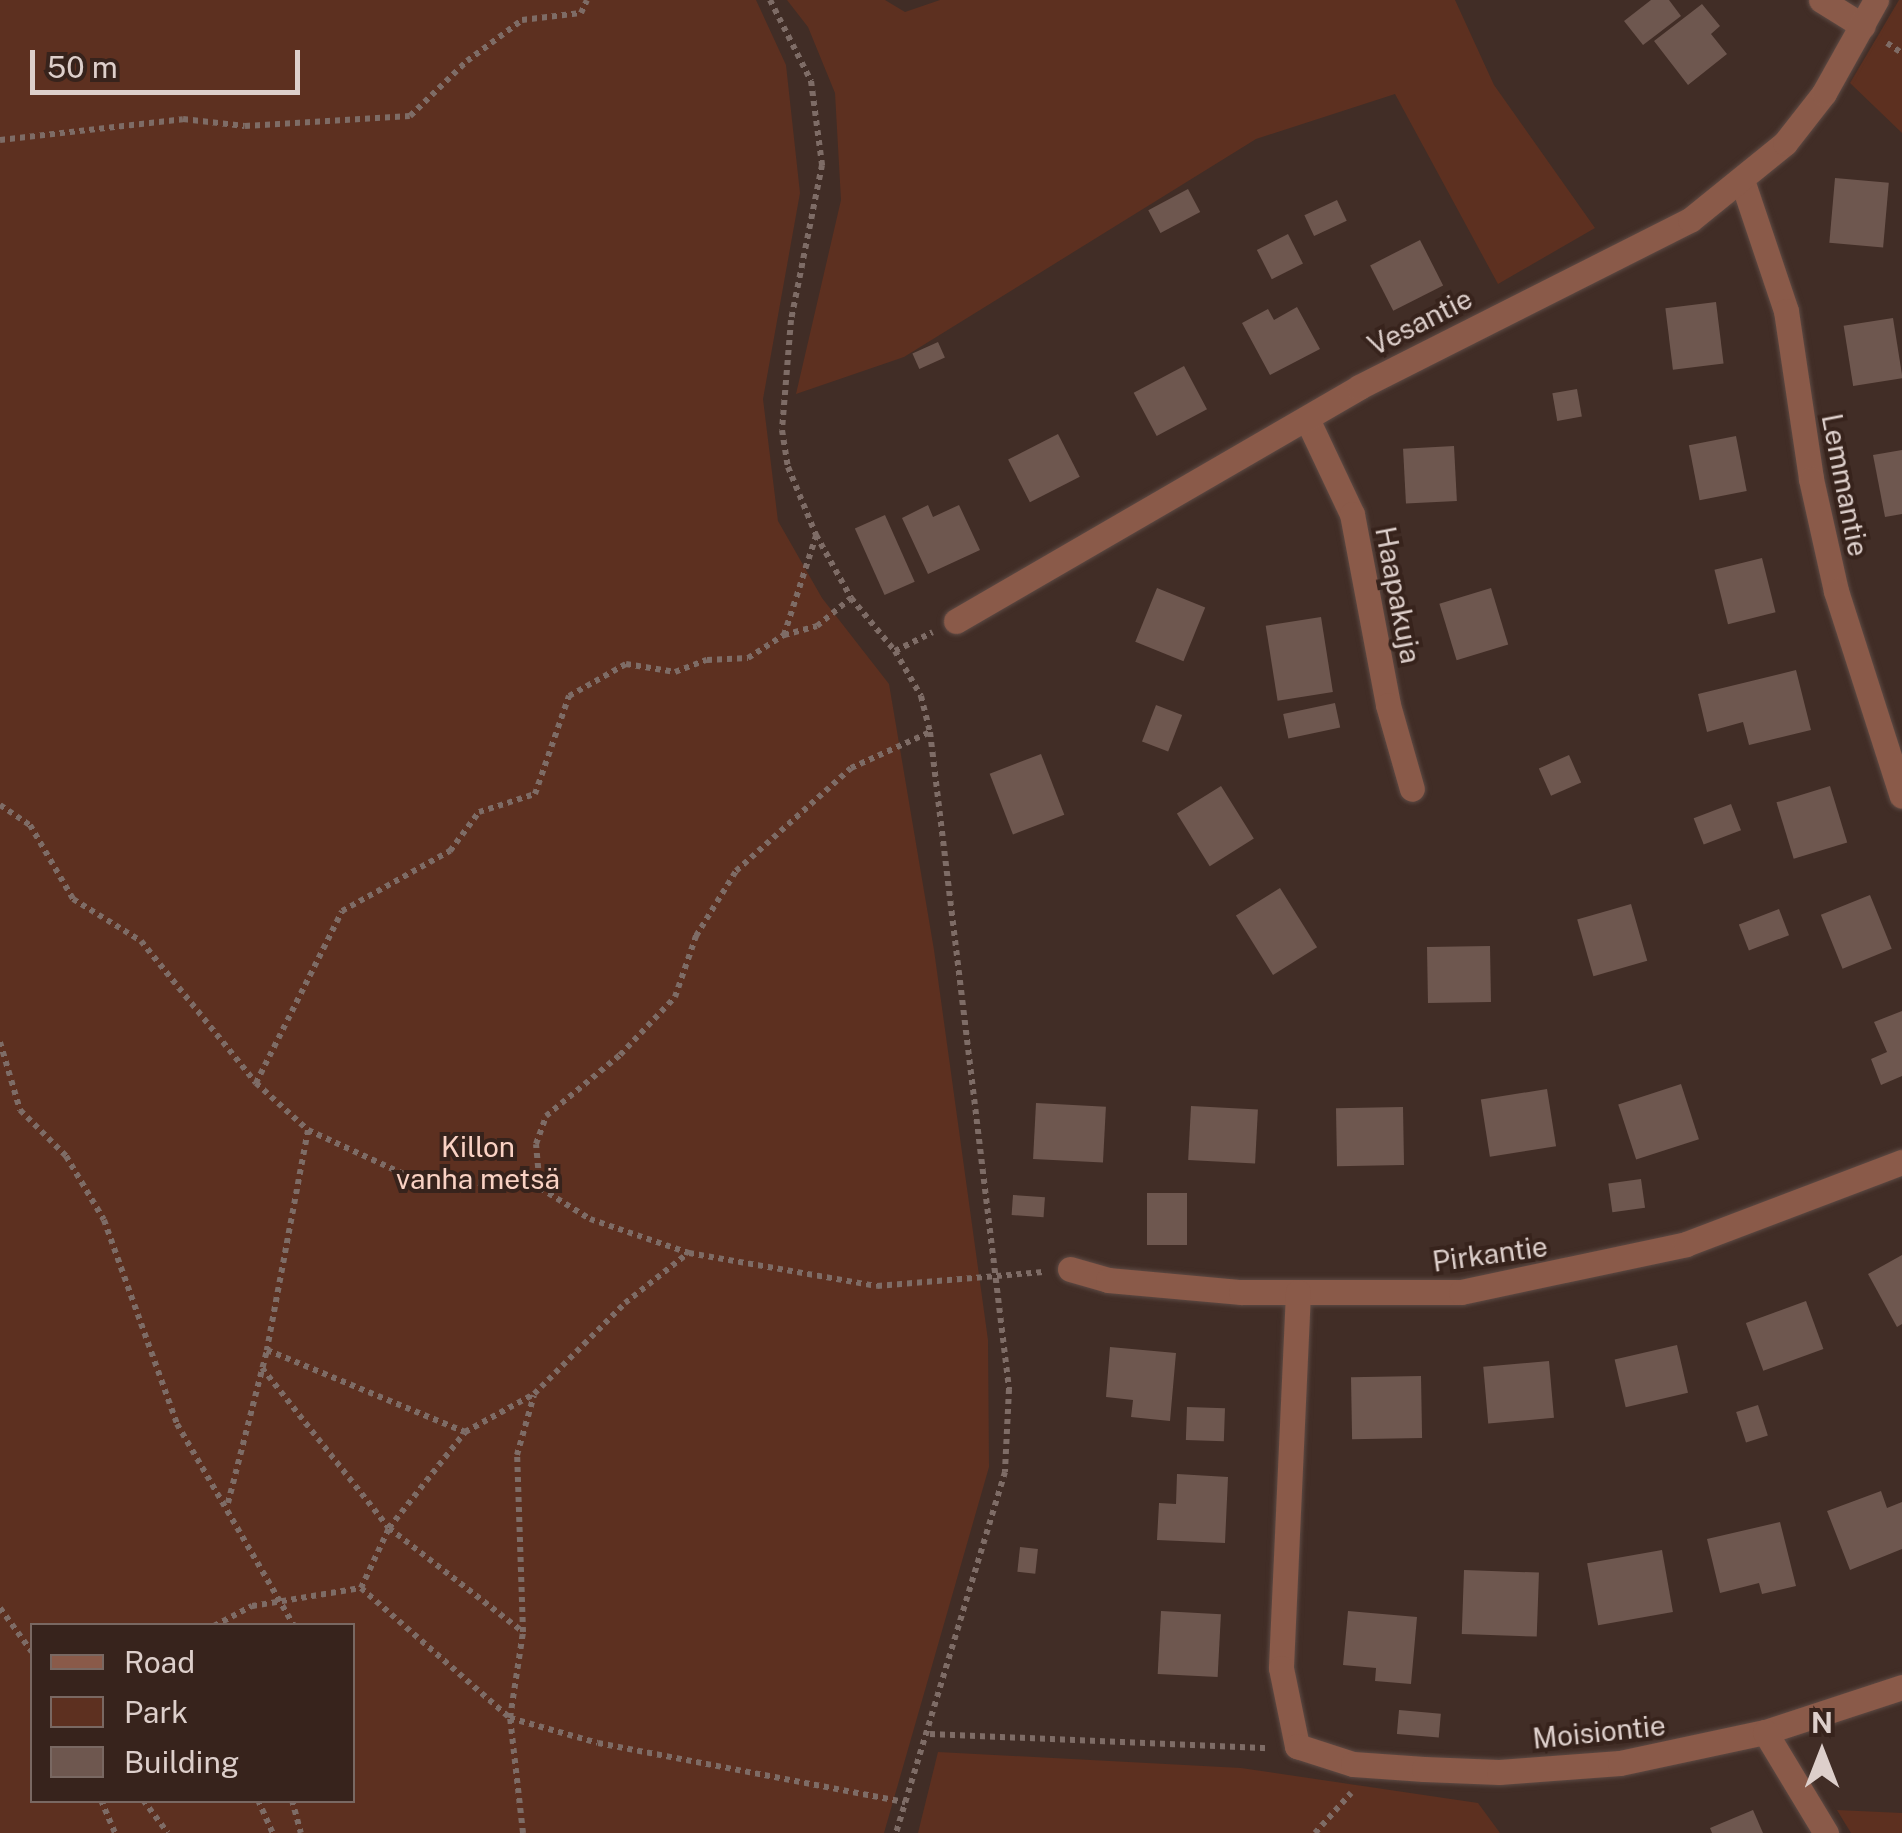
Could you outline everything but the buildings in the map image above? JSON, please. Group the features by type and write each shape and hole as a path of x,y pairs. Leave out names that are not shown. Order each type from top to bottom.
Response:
{"street":[{"path":"1821,0 1863,26"},
{"name":"Vesantie","path":"956,620 1307,419 1690,220 1743,183 1824,92 1876,0"},
{"name":"Lemmantie","path":"1743,183 1786,310 1811,480 1836,591 1902,796"},
{"name":"Haapakuja","path":"1307,419 1352,514 1388,705 1412,789"},
{"name":"Pirkantie","path":"1070,1269 1108,1280 1298,1292 1461,1292 1588,1269 1781,1212 1902,1162"},
{"path":"1297,1746 1281,1668 1298,1292"},
{"name":"Moisiontie","path":"1297,1746 1320,1758 1365,1765 1498,1772 1620,1763 1765,1732 1902,1688"},
{"path":"1765,1732 1826,1833"}],"path":[{"path":"0,140 182,119 245,126 410,116 467,61 522,20 581,13 587,0"},
{"path":"770,0 812,80 822,164 780,395 788,467 816,535 851,598 895,650 921,696 930,732 992,1276 1009,1389 1005,1472 930,1734 896,1833"},
{"path":"784,635 816,535"},
{"path":"256,1083 342,911 450,851 479,812 535,794 568,696 626,664 675,672 707,660 748,658 784,635 817,626 851,598"},
{"path":"895,650 956,620"},
{"path":"540,1188 536,1144 546,1116 620,1055 675,997 696,936 736,871 851,768 930,732"},
{"path":"0,805 30,826 73,899 141,941 256,1083 308,1130 408,1176 540,1188 590,1219 689,1252 877,1286 1070,1269"},
{"path":"0,1042 20,1110 66,1156 104,1220 176,1424 228,1504 293,1623"},
{"path":"228,1504 267,1350 308,1130"},
{"path":"361,1588 389,1528 465,1432 534,1394 625,1303 689,1252"},
{"path":"267,1350 465,1432"},
{"path":"262,1368 389,1528 522,1632"},
{"path":"523,1833 510,1718 522,1632 517,1455 534,1394"},
{"path":"361,1588 510,1718 598,1743 905,1802"},
{"path":"220,1623 252,1606 285,1605 361,1588"},
{"path":"0,1608 30,1649"},
{"path":"930,1734 1245,1750 1297,1746"},
{"path":"1315,1833 1345,1806 1365,1765"},
{"path":"103,1803 115,1833"},
{"path":"145,1803 168,1833"},
{"path":"259,1803 272,1833"},
{"path":"293,1803 301,1833"}],"green space":[{"name":"Killon vanha metsä","path":"0,0 756,0 786,65 800,193 763,399 778,521 822,598 889,684 934,950 988,1340 989,1467 884,1833 0,1833"},
{"path":"787,0 885,0 905,12 940,0 1455,0 1494,85 1595,228 1498,284 1395,94 1256,139 904,357 796,394 841,200 835,93 808,27"},
{"path":"1902,0 1902,133 1850,83"},
{"path":"938,1752 1241,1768 1478,1803 1500,1833 918,1833"},
{"path":"1837,1810 1902,1813 1902,1833 1851,1833"}]}
